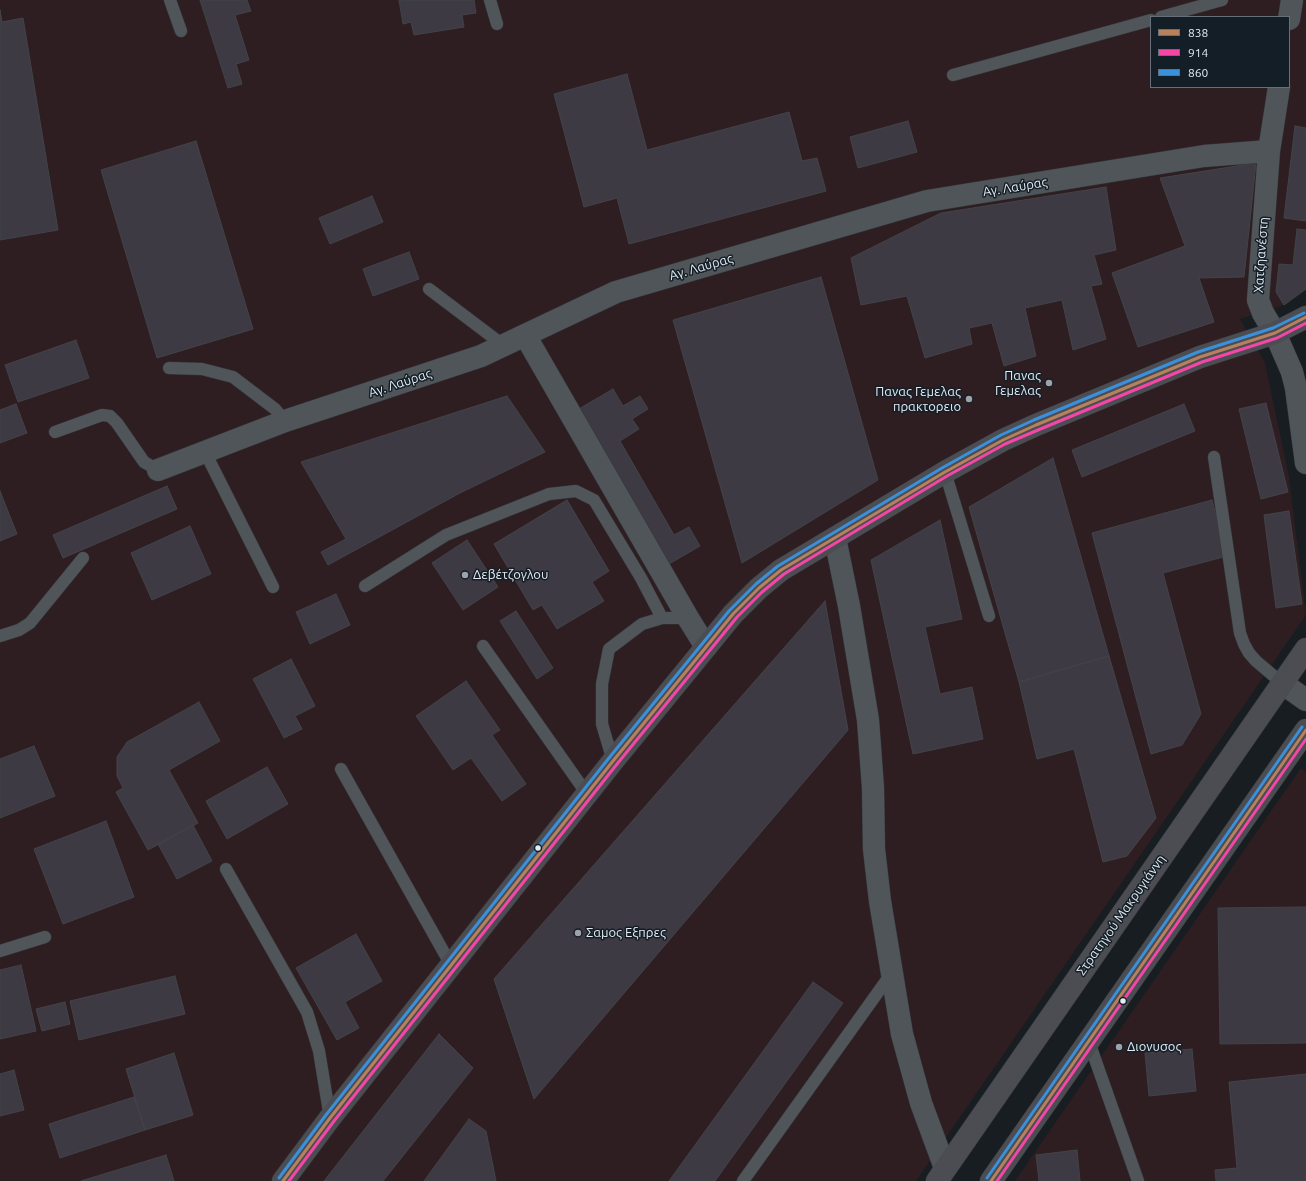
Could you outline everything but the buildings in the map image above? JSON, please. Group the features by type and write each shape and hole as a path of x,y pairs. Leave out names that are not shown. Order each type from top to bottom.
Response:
{"street":[{"path":"1289,16 1292,0"},
{"name":"Χατζηανέστη","path":"1278,88 1269,151 1258,300 1290,367 1294,383 1306,463"},
{"name":"Αγ. Λαύρας","path":"158,470 285,421 481,356 616,292 927,201 1204,156 1269,151"},
{"path":"283,1181 330,1118 613,761 733,614 759,588 782,570 945,472 1003,440 1200,357 1274,334 1306,316"},
{"path":"525,335 706,647"},
{"path":"835,538 849,606 868,720 873,788 874,849 891,974 902,1034 941,1175"},
{"name":"Στρατηγού Μακρυγιάννη","path":"941,1175 1306,649"},
{"path":"1282,682 1306,700"},
{"path":"991,1181 1306,730"}],"lane":[{"path":"170,0 181,31"},
{"path":"490,0 497,24"},
{"path":"1165,16 1222,0"},
{"path":"952,75 1150,20"},
{"path":"429,289 503,345"},
{"path":"169,368 202,369 232,377 275,409 285,421"},
{"path":"55,432 102,415 110,416 117,423 144,462 158,470"},
{"path":"205,452 273,587"},
{"path":"1214,457 1240,633 1244,644 1252,657 1282,682"},
{"path":"945,472 989,616"},
{"path":"365,586 446,535 549,494 576,491 594,500 641,578 662,618"},
{"path":"0,636 19,630 30,623 83,558"},
{"path":"613,761 602,724 602,684 609,649 642,624 662,618 688,618"},
{"path":"483,646 587,794"},
{"path":"342,769 451,965"},
{"path":"226,870 307,1012 319,1051 330,1118"},
{"path":"0,951 45,937"},
{"path":"743,1181 891,974"},
{"path":"1089,1042 1138,1181"}],"shaded area":[{"path":"0,0 1306,0 1306,289 1284,305 1240,319 1265,363 1289,477 1306,615 916,1181 0,1181"},
{"path":"1301,768 1306,772 1306,1181 1015,1181"}],"transit line":[{"name":"860","path":"279,1178 326,1115 609,758 729,611 756,584 778,566 942,468 1001,435 1198,352 1273,328 1304,313"},
{"name":"838","path":"283,1181 330,1118 613,761 733,614 759,588 781,570 945,472 1003,440 1200,357 1275,333 1306,317"},
{"name":"914","path":"289,1181 334,1121 617,764 737,617 762,592 784,574 947,476 1005,444 1202,362 1277,338 1306,323"},
{"name":"860","path":"987,1178 1302,727"},
{"name":"838","path":"991,1181 1306,730"},
{"name":"914","path":"997,1181 1306,739"}],"place":[{"name":"Πανας Γεμελας","path":"1049,383"},
{"name":"Πανας Γεμελας πρακτορειο","path":"969,399"},
{"name":"Δεβέτζογλου","path":"465,575"},
{"name":"Σαμος Εξπρες","path":"578,933"},
{"name":"Διονυσος","path":"1119,1047"}]}
